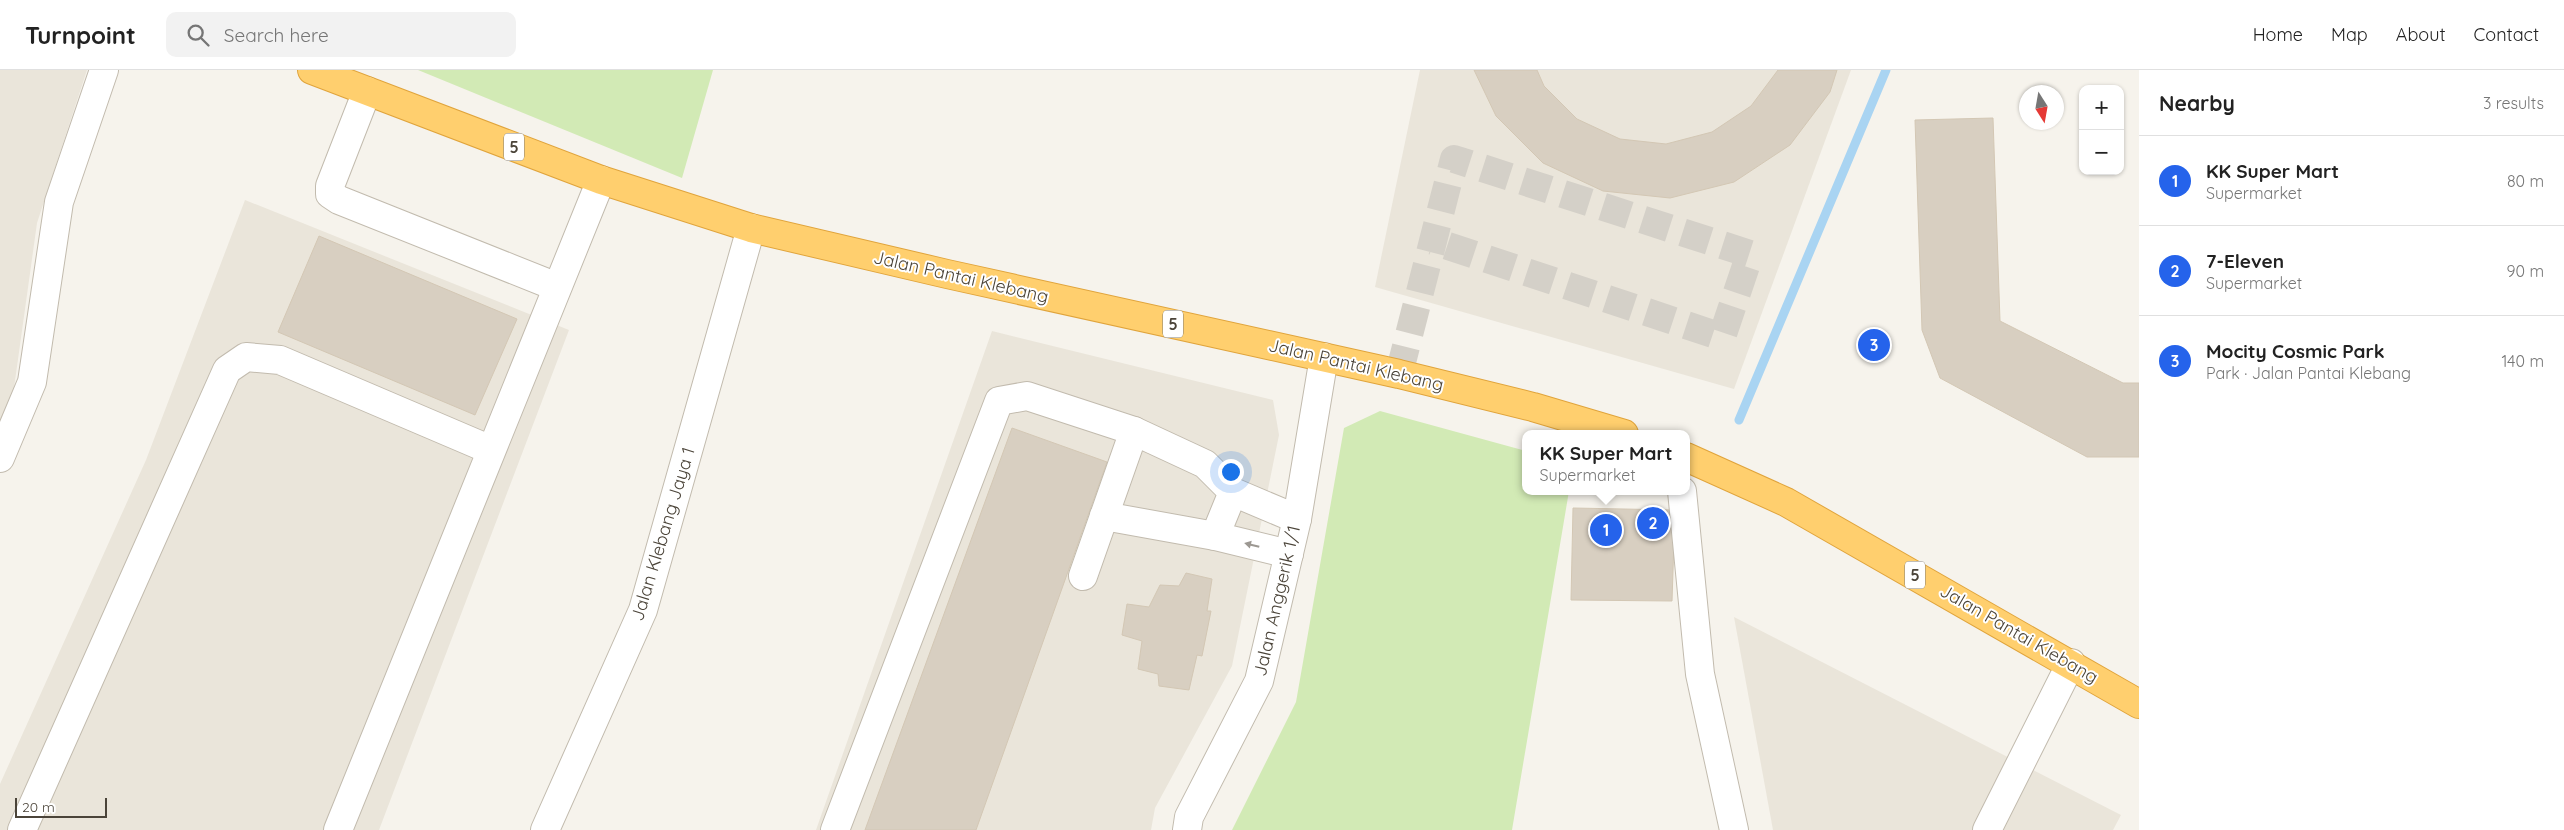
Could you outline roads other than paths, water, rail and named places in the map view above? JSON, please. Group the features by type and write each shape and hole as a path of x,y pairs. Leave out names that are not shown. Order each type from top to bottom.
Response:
{"highway":[{"name":"Jalan Pantai Klebang","path":"312,70 601,180 751,228 947,274 1324,357 1533,407 1611,430"},
{"name":"Jalan Pantai Klebang","path":"1690,459 1786,502 2071,663 2139,704"}],"street":[{"path":"0,458 32,382 59,202 104,70"},
{"path":"367,91 330,186 330,194 339,200 557,288"},
{"path":"338,830 601,180"},
{"name":"Jalan Klebang Jaya 1","path":"544,830 643,610 751,228"},
{"path":"22,830 227,370 246,357 280,360 491,450"},
{"name":"Jalan Anggerik 1/1","path":"1187,830 1189,816 1259,681 1297,519 1324,357"},
{"path":"835,830 999,402 1027,396 1134,431 1205,464 1233,492 1297,519"},
{"path":"1083,576 1134,431"},
{"path":"1215,536 1233,492"},
{"path":"1682,495 1700,674 1734,830"},
{"path":"1104,516 1215,536 1289,554"},
{"path":"1987,830 2071,663"}],"waterway":[{"path":"1739,420 1886,70"}],"tunnel":[{"path":"1399,374 1454,159 1750,254 1722,337 1433,241"}],"place":[{"name":"Mocity Cosmic Park","path":"1874,345"},
{"name":"7-Eleven","path":"1653,523"},
{"name":"KK Super Mart","path":"1606,530"}]}
